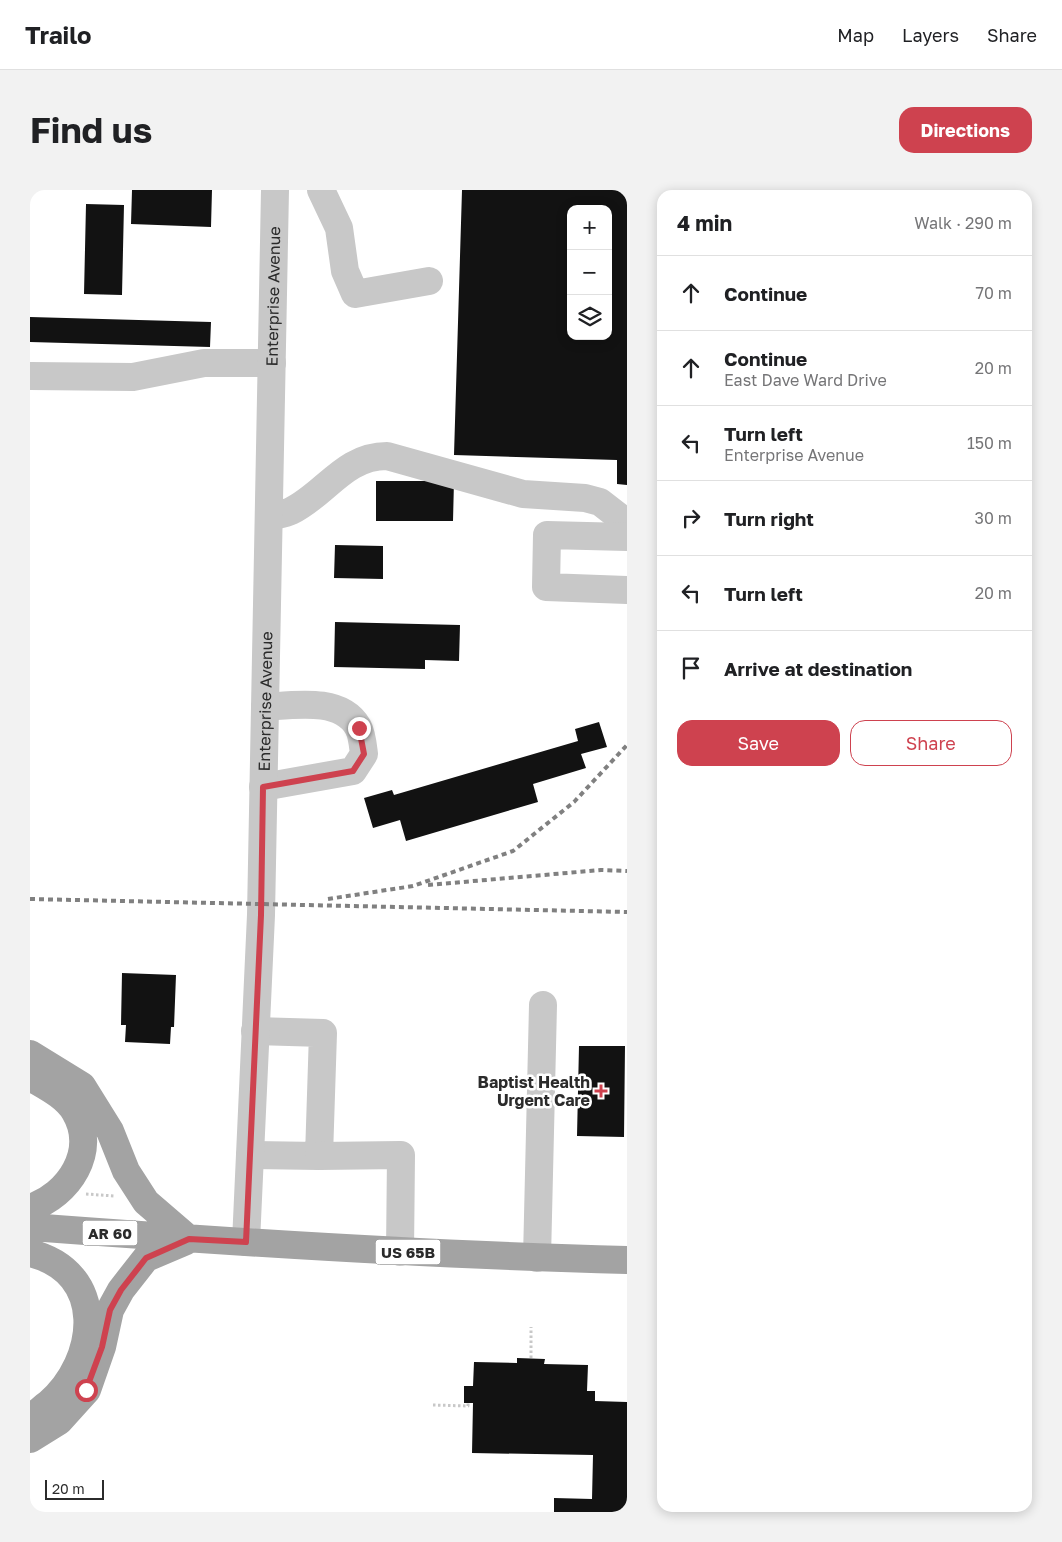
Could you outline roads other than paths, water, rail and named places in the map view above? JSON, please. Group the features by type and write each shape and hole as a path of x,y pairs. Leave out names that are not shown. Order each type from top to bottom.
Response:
{"main road":[{"path":"30,1054 82,1086 110,1131 126,1171 146,1202 189,1239"},
{"path":"30,1077 58,1094 75,1111 85,1135 81,1161 63,1187 40,1204 30,1208"},
{"name":"AR 60","path":"30,1227 189,1239"},
{"name":"US 65B","path":"30,1439 59,1421 86,1390 102,1347 110,1310 121,1290 146,1258 189,1239 400,1252 627,1260"},
{"path":"30,1253 62,1266 81,1288 88,1321 82,1357 63,1390 30,1418"}],"street":[{"name":"Enterprise Avenue","path":"246,1242 263,787 275,190"},
{"path":"321,190 339,228 345,271 355,294 429,281"},
{"path":"30,376 133,377 204,363 272,363"},
{"path":"269,517 292,511 358,461 373,456 387,456 523,494 585,498 600,502 627,523"},
{"path":"627,537 547,535 546,588 627,590"},
{"path":"263,787 353,771 364,754 359,728 345,711 325,706 265,707"},
{"path":"537,1258 543,1005"},
{"path":"255,1031 323,1033 319,1156"},
{"path":"250,1155 401,1155 400,1252"}],"railway":[{"path":"328,899 413,886 513,851 574,802 627,745"},
{"path":"428,885 601,870 627,871"},
{"path":"30,899 627,912"}],"place":[{"name":"Baptist Health Urgent Care","path":"601,1091"}]}
